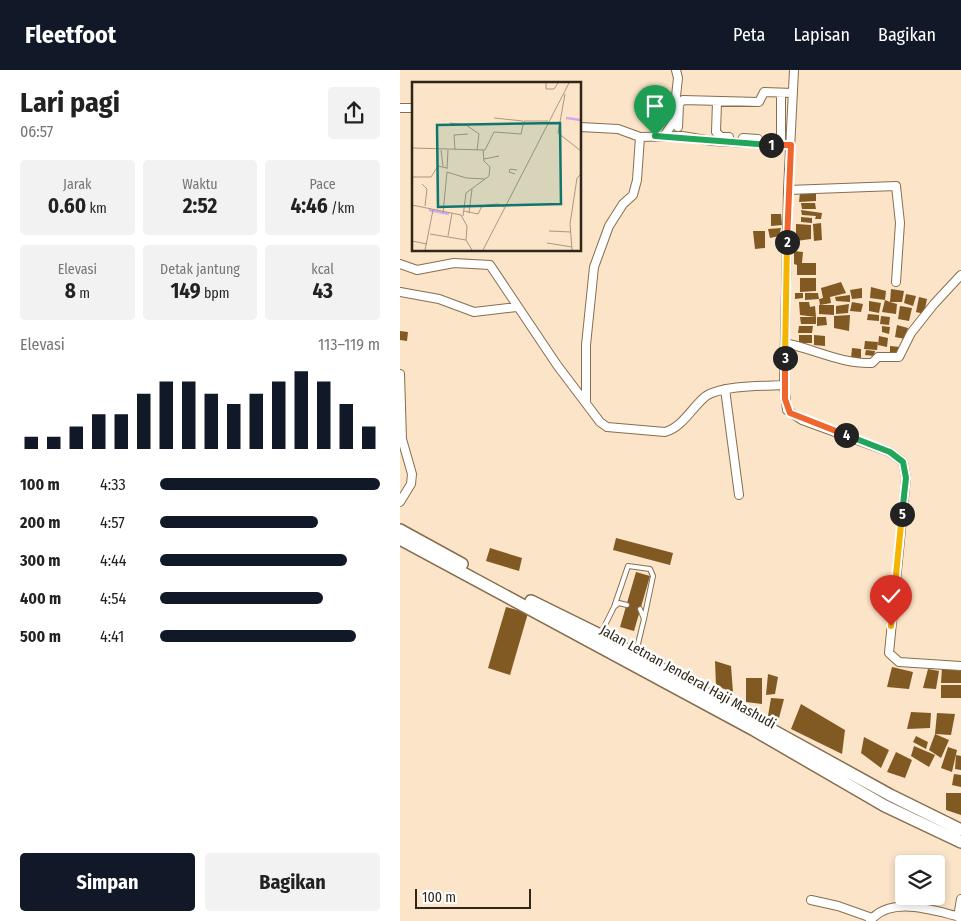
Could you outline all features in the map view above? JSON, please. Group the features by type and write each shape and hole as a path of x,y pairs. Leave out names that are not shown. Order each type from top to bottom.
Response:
{"main road":[{"name":"Jalan Letnan Jenderal Haji Mashudi","path":"400,530 600,635 961,842"},
{"name":"Jalan Letnan Jenderal Haji Mashudi","path":"400,539 888,800 961,830"}],"street":[{"path":"664,136 673,124 678,78 676,70"},
{"path":"794,70 788,190 784,385 787,410 792,415 890,452 903,462 906,478 890,653 895,660 902,662 961,666"},
{"path":"678,126 681,101 686,99 716,102 759,102 764,92 793,93"},
{"path":"781,94 781,143"},
{"path":"716,102 715,128 717,135 758,139"},
{"path":"581,127 618,130 640,137 664,136 791,145"},
{"path":"586,401 586,345 594,267 609,226 623,204 633,195 637,180 640,137"},
{"path":"788,190 896,186 900,223 896,282"},
{"path":"400,264 417,270 454,263 488,264 557,365 600,422 607,427 665,432 676,426 705,397 726,390 784,385"},
{"path":"785,343 809,348 828,357 857,362 872,362 878,357 899,357 911,333 934,304 961,276"},
{"path":"400,292 433,297 474,312 517,307"},
{"path":"400,374 402,434 412,474 411,484 400,502"},
{"path":"726,390 739,496"},
{"path":"812,900 838,906 871,920 884,910 897,907 917,908 960,917 961,899"}],"lane":[{"path":"600,635 614,607 628,566 650,569 652,576 635,655"},
{"path":"614,607 619,603 627,605"},
{"path":"640,609 644,619"}],"building":[{"path":"800,193 816,193 816,201 799,202"},
{"path":"801,203 815,203 816,209 802,209"},
{"path":"801,210 822,213 821,219 815,219 816,216 802,215"},
{"path":"771,214 781,214 782,225 771,226"},
{"path":"801,217 812,218 812,223 801,222"},
{"path":"821,223 822,240 814,241 813,224"},
{"path":"796,224 811,225 811,239 796,241"},
{"path":"781,228 779,236 770,238 768,229"},
{"path":"753,231 765,231 765,248 755,249"},
{"path":"794,251 803,252 802,263 816,263 816,275 797,275 797,265 794,264"},
{"path":"800,278 816,278 816,291 800,292"},
{"path":"841,282 846,293 830,297 831,303 820,305 819,299 823,298 821,288"},
{"path":"871,287 886,291 885,300 870,298"},
{"path":"862,288 862,298 852,299 850,290"},
{"path":"891,289 904,291 902,302 890,302"},
{"path":"795,293 803,293 803,298 795,299"},
{"path":"805,293 818,293 819,299 805,300"},
{"path":"906,294 916,296 913,306 904,303"},
{"path":"850,295 850,302 836,301 835,297"},
{"path":"919,297 927,299 924,314 916,312"},
{"path":"885,300 897,304 896,314 882,312"},
{"path":"869,301 881,303 879,313 869,311"},
{"path":"799,302 809,302 810,307 815,306 816,317 800,315"},
{"path":"852,302 863,304 861,312 850,311"},
{"path":"849,304 848,313 836,314 836,306"},
{"path":"819,305 834,305 834,315 819,314"},
{"path":"900,306 912,308 909,321 898,319"},
{"path":"868,314 879,315 879,321 867,320"},
{"path":"850,315 849,331 834,328 834,316"},
{"path":"881,316 890,317 889,325 880,324"},
{"path":"800,317 816,317 816,324 801,324"},
{"path":"817,317 826,317 827,325 817,326"},
{"path":"897,325 908,328 905,339 895,337"},
{"path":"799,326 813,326 812,333 798,333"},
{"path":"882,326 890,327 889,334 882,332"},
{"path":"400,331 408,332 407,341 400,340"},
{"path":"799,335 812,335 812,343 799,343"},
{"path":"814,335 825,336 825,346 814,345"},
{"path":"879,336 888,338 887,347 878,345"},
{"path":"865,341 878,342 877,350 864,349"},
{"path":"890,346 900,347 899,355 890,354"},
{"path":"852,348 861,349 861,359 851,358"},
{"path":"866,350 875,351 874,356 865,355"},
{"path":"616,538 673,553 670,565 613,550"},
{"path":"490,548 522,558 519,571 486,561"},
{"path":"636,572 650,576 634,631 620,627"},
{"path":"506,607 528,613 510,675 488,668"},
{"path":"715,661 731,666 733,692 716,686"},
{"path":"892,667 913,672 909,689 887,687"},
{"path":"942,668 961,671 961,683 941,683"},
{"path":"928,669 939,671 936,689 923,688"},
{"path":"768,674 778,677 775,694 766,695"},
{"path":"746,678 762,678 762,704 746,702"},
{"path":"941,685 961,685 961,698 941,698"},
{"path":"771,698 784,699 779,718 768,716"},
{"path":"801,704 845,730 842,754 791,729"},
{"path":"911,712 931,713 930,728 907,729"},
{"path":"937,713 955,714 951,735 935,734"},
{"path":"935,734 949,740 941,758 929,750"},
{"path":"916,736 928,742 926,749 913,742"},
{"path":"864,737 889,750 881,768 861,753"},
{"path":"914,746 935,755 929,767 911,756"},
{"path":"948,747 957,750 952,772 941,768"},
{"path":"896,752 912,760 905,778 887,772"},
{"path":"956,755 961,756 961,770 955,769"},
{"path":"954,774 961,775 961,787 952,785"},
{"path":"946,793 961,793 961,815 946,810"}],"route":[{"path":"655,136 682,136 735,143 791,145 788,190 784,385 786,406 792,415 802,420 895,454 905,466 906,478 891,626"}]}
